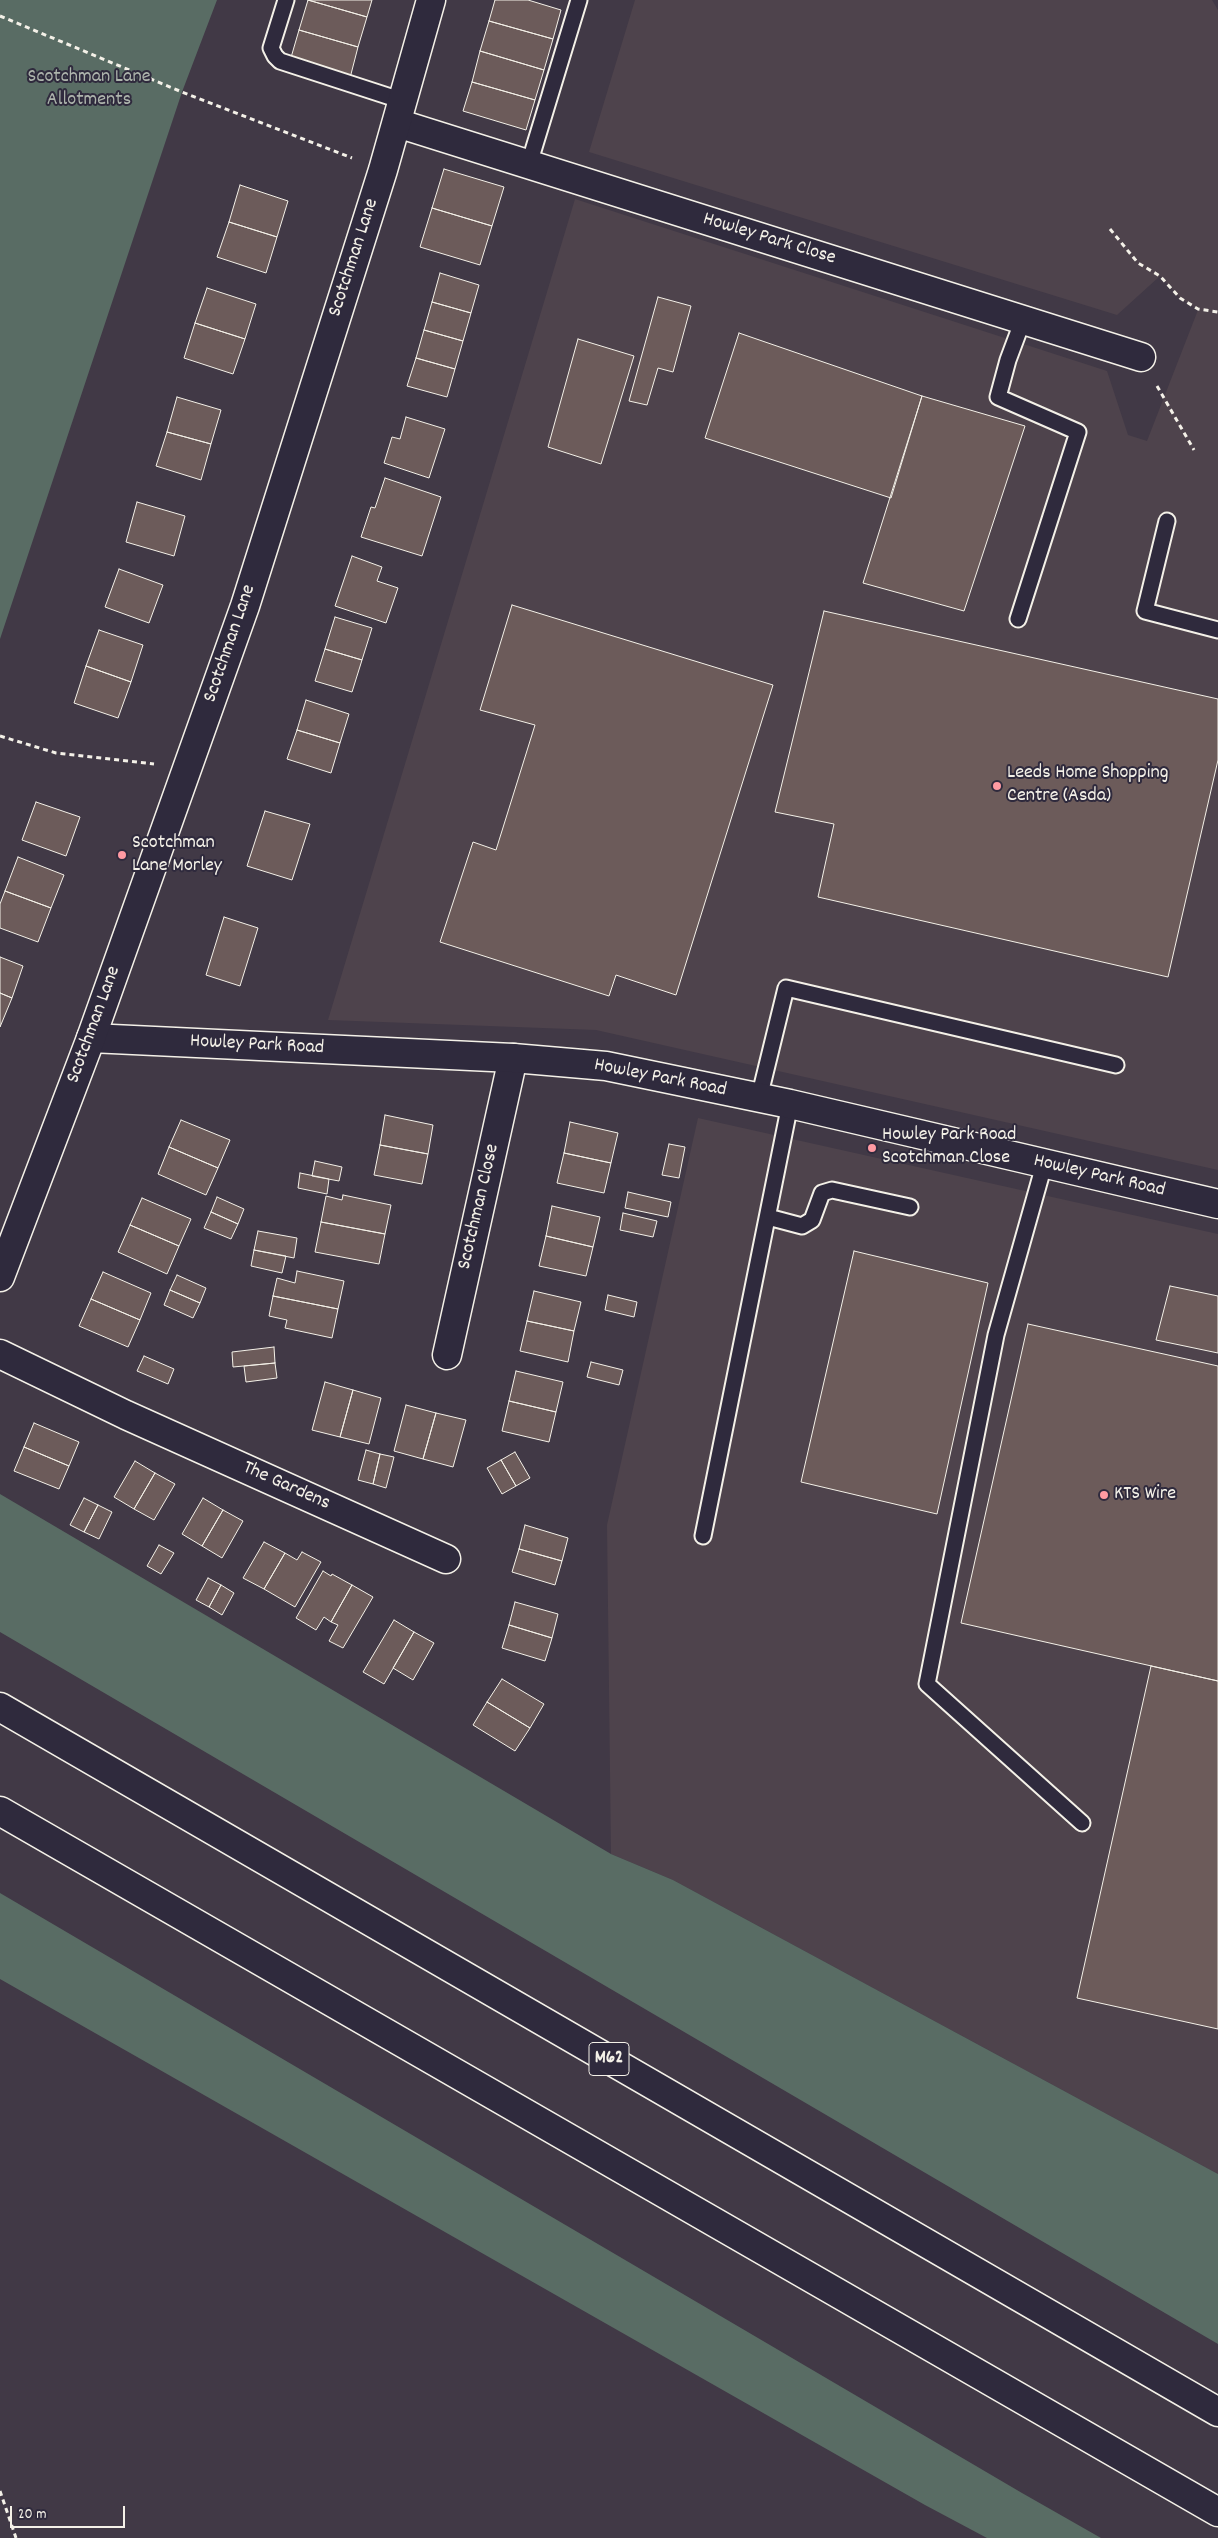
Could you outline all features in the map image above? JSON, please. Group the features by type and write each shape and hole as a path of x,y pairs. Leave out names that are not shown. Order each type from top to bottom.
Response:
{"main road":[{"name":"Scotchman Lane","path":"0,1277 91,1038 245,606 383,170 431,0"},
{"name":"Howley Park Close","path":"400,112 529,164 1141,357"},
{"name":"Howley Park Road","path":"91,1038 513,1058 606,1066 790,1104 1044,1165 1218,1204"},
{"name":"Scotchman Close","path":"447,1355 513,1058"},
{"name":"The Gardens","path":"0,1354 123,1425 446,1559"},
{"name":"M62","path":"0,1707 1218,2412"},
{"path":"0,1811 1218,2512"}],"lane":[{"path":"286,0 271,48 274,56 280,61 400,112"},
{"path":"529,164 577,1"},
{"path":"1018,619 1078,432 998,397 1008,360 1023,320"},
{"path":"1167,521 1145,611 1218,630"},
{"path":"759,1098 786,988 1116,1065"},
{"path":"704,1536 790,1104"},
{"path":"1044,1165 996,1335 928,1684 1082,1823"},
{"path":"768,1218 802,1226 812,1220 822,1194 832,1190 910,1207"}],"path":[{"path":"0,16 182,92 383,170"},
{"path":"1110,229 1138,262 1160,276 1180,298 1198,310 1218,312"},
{"path":"1141,357 1194,450"},
{"path":"0,736 56,753 188,768"},
{"path":"0,2491 16,2538"}],"shaded area":[{"path":"635,0 1212,0 1218,10 1218,1170 596,1030 328,1020 575,199 1107,371 1128,435 1147,441 1198,310 1180,298 1160,276 1117,315 589,152"},
{"path":"698,1118 1218,1234 1218,2174 673,1880 611,1854 607,1525"}],"green space":[{"name":"Scotchman Lane Allotments","path":"0,0 217,0 182,92 0,639"},
{"path":"0,1494 611,1854 673,1880 1218,2174 1218,2344 0,1632"},
{"path":"0,1893 1101,2538 987,2538 925,2505 0,1979"}],"building":[{"path":"308,0 367,17 358,47 299,30"},
{"path":"308,0 372,0 367,17"},
{"path":"495,0 528,0 561,10 553,39 489,21"},
{"path":"489,21 553,39 544,70 480,51"},
{"path":"299,30 358,47 350,78 290,61"},
{"path":"480,51 544,70 535,100 472,82"},
{"path":"472,82 535,100 526,130 463,111"},
{"path":"444,169 504,187 492,226 432,208"},
{"path":"240,185 288,201 277,237 229,222"},
{"path":"432,208 492,226 480,265 420,247"},
{"path":"229,222 277,237 266,273 217,257"},
{"path":"440,273 479,285 471,313 432,302"},
{"path":"207,288 256,304 245,339 195,323"},
{"path":"658,297 691,306 673,372 658,368 647,405 629,401"},
{"path":"432,302 471,313 463,341 424,330"},
{"path":"195,323 245,339 233,374 184,358"},
{"path":"424,330 463,341 455,369 416,358"},
{"path":"739,333 922,396 891,498 705,438"},
{"path":"578,339 634,356 601,464 548,447"},
{"path":"416,358 455,369 447,397 407,386"},
{"path":"922,396 1025,426 964,611 863,583"},
{"path":"177,397 221,410 211,444 167,432"},
{"path":"406,417 445,429 429,478 384,463 392,437 400,439"},
{"path":"167,432 211,444 201,480 156,466"},
{"path":"385,478 441,497 422,556 361,537 371,507 375,508"},
{"path":"137,502 185,516 174,556 126,542"},
{"path":"352,556 382,567 377,581 398,588 386,623 335,606"},
{"path":"119,569 163,585 149,623 105,607"},
{"path":"512,605 773,685 676,995 616,975 609,996 440,942 473,842 496,850 535,725 480,710"},
{"name":"Leeds Home Shopping Centre (Asda)","path":"824,611 1218,699 1218,760 1168,977 818,897 834,824 775,812"},
{"path":"335,617 372,628 362,660 325,649"},
{"path":"99,630 143,645 131,682 86,666"},
{"path":"325,649 362,660 352,692 315,681"},
{"path":"86,666 131,682 118,718 74,703"},
{"path":"306,700 349,714 340,743 297,730"},
{"path":"297,730 340,743 331,773 287,759"},
{"path":"36,802 80,817 66,856 22,840"},
{"path":"265,811 310,824 292,880 247,866"},
{"path":"18,857 64,875 51,908 5,891"},
{"path":"5,891 51,908 38,942 0,928 0,904"},
{"path":"224,917 258,928 240,986 206,975"},
{"path":"0,957 23,966 12,998 0,993"},
{"path":"0,993 12,998 0,1027"},
{"path":"385,1115 433,1125 428,1154 380,1145"},
{"path":"181,1120 230,1140 218,1168 169,1147"},
{"path":"570,1122 618,1133 611,1163 564,1153"},
{"path":"669,1144 685,1147 679,1178 662,1175"},
{"path":"380,1145 428,1154 422,1184 374,1175"},
{"path":"169,1147 218,1168 206,1195 158,1174"},
{"path":"564,1153 611,1163 604,1193 557,1183"},
{"path":"315,1161 342,1167 339,1181 312,1176"},
{"path":"300,1173 329,1179 327,1194 298,1188"},
{"path":"628,1192 671,1202 668,1217 625,1208"},
{"path":"343,1195 391,1205 385,1234 321,1222 326,1196 342,1200"},
{"path":"217,1197 244,1209 238,1224 211,1212"},
{"path":"142,1198 191,1219 179,1246 130,1225"},
{"path":"552,1206 600,1217 593,1247 546,1236"},
{"path":"211,1212 238,1224 231,1239 204,1228"},
{"path":"623,1213 657,1221 653,1237 620,1230"},
{"path":"321,1222 385,1234 379,1264 315,1252"},
{"path":"130,1225 179,1246 167,1274 118,1252"},
{"path":"258,1231 297,1238 294,1258 254,1250"},
{"path":"546,1236 593,1247 586,1276 539,1266"},
{"path":"254,1250 286,1256 282,1273 251,1266"},
{"path":"854,1251 988,1283 937,1514 801,1482"},
{"path":"297,1271 344,1281 338,1309 273,1296 277,1278 295,1283"},
{"path":"103,1272 151,1293 140,1320 91,1299"},
{"path":"177,1275 206,1288 200,1303 170,1290"},
{"path":"1170,1286 1218,1296 1218,1353 1156,1340"},
{"path":"170,1290 200,1303 193,1318 164,1305"},
{"path":"534,1291 581,1302 574,1331 527,1321"},
{"path":"608,1295 637,1302 634,1317 605,1310"},
{"path":"273,1296 338,1309 332,1338 285,1328 287,1320 269,1316"},
{"path":"91,1299 140,1320 128,1347 79,1326"},
{"path":"527,1321 574,1331 568,1362 520,1351"},
{"name":"KTS Wire","path":"1028,1324 1218,1366 1218,1681 961,1623"},
{"path":"274,1347 275,1363 233,1367 232,1352"},
{"path":"144,1356 174,1369 168,1384 137,1371"},
{"path":"591,1362 623,1370 619,1385 587,1377"},
{"path":"275,1363 277,1378 246,1382 244,1366"},
{"path":"516,1371 563,1382 556,1412 509,1401"},
{"path":"325,1382 353,1390 340,1437 312,1430"},
{"path":"353,1390 381,1398 369,1444 340,1437"},
{"path":"509,1401 556,1412 549,1442 502,1431"},
{"path":"406,1405 436,1413 423,1459 394,1451"},
{"path":"436,1413 466,1420 453,1467 423,1459"},
{"path":"34,1423 79,1442 69,1466 24,1447"},
{"path":"24,1447 69,1466 59,1489 14,1471"},
{"path":"366,1450 380,1454 373,1484 358,1480"},
{"path":"515,1452 530,1478 516,1486 501,1460"},
{"path":"380,1454 394,1457 386,1488 373,1484"},
{"path":"501,1460 516,1486 502,1494 487,1468"},
{"path":"135,1461 155,1473 134,1509 114,1497"},
{"path":"155,1473 175,1484 154,1520 134,1509"},
{"path":"84,1498 98,1505 84,1532 70,1525"},
{"path":"203,1498 223,1510 202,1546 182,1534"},
{"path":"98,1505 112,1512 99,1539 84,1532"},
{"path":"223,1510 243,1521 222,1558 202,1546"},
{"path":"525,1525 568,1538 562,1561 519,1549"},
{"path":"264,1542 285,1553 264,1589 243,1578"},
{"path":"159,1545 174,1553 161,1574 147,1566"},
{"path":"519,1549 562,1561 555,1585 512,1572"},
{"path":"302,1552 321,1562 295,1607 264,1589 285,1553 297,1560"},
{"path":"323,1571 352,1585 331,1622 324,1617 316,1630 296,1618"},
{"path":"208,1578 221,1585 209,1607 196,1600"},
{"path":"221,1585 234,1593 222,1615 209,1607"},
{"path":"352,1585 373,1597 343,1648 329,1641 338,1625 331,1622"},
{"path":"515,1602 558,1614 552,1638 509,1625"},
{"path":"394,1620 414,1632 384,1684 363,1672"},
{"path":"509,1625 552,1638 545,1661 502,1648"},
{"path":"414,1632 434,1643 413,1680 393,1668"},
{"path":"1151,1666 1218,1681 1218,2029 1077,1998"},
{"path":"502,1679 544,1704 530,1728 487,1702"},
{"path":"487,1702 530,1728 515,1751 473,1725"}],"place":[{"name":"Leeds Home Shopping Centre (Asda)","path":"997,786"},
{"name":"Scotchman Lane Morley","path":"122,855"},
{"name":"Howley Park Road Scotchman Close","path":"872,1148"},
{"name":"KTS Wire","path":"1104,1495"}]}
